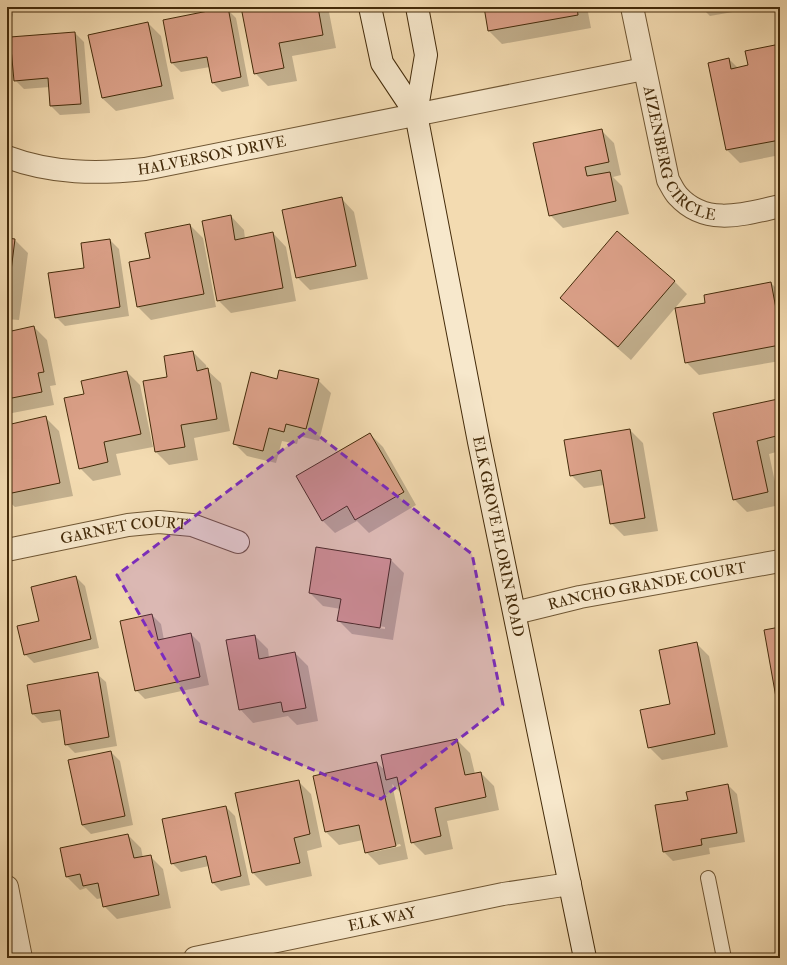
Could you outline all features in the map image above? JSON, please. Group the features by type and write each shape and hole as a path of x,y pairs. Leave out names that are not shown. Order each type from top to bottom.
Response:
{"street":[{"name":"ELK GROVE FLORIN ROAD","path":"370,7 382,63 416,114"},
{"name":"ELK GROVE FLORIN ROAD","path":"417,7 426,56 416,114 479,442 585,958"},
{"name":"AIZENBERG CIRCLE","path":"632,7 668,180 678,196 690,206 704,214 720,216 736,216 780,206"},
{"name":"AIZENBERG CIRCLE","path":"416,114 644,69"},
{"name":"HALVERSON DRIVE","path":"7,158 52,170 87,172 145,169 416,114"},
{"name":"GARNET COURT","path":"7,550 128,525 159,522 192,525 238,542"},
{"name":"RANCHO GRANDE COURT","path":"514,613 580,597 780,561"},
{"name":"ELK WAY","path":"195,958 503,894 570,884"},
{"path":"7,887 21,958"}],"lane":[{"path":"708,878 724,958"}],"highlighted area":[{"path":"310,429 472,554 503,705 381,799 200,721 117,575"}],"building":[{"path":"228,7 241,77 212,83 207,57 171,63 163,20"},
{"path":"241,7 318,7 323,35 279,43 284,68 254,74"},
{"path":"484,7 577,7 578,15 488,31"},
{"path":"148,22 162,86 102,98 88,35"},
{"path":"75,32 81,104 50,106 48,78 14,81 10,37"},
{"path":"780,44 780,140 726,150 708,63 729,58 731,69 748,65 745,51"},
{"path":"602,129 609,162 585,167 587,176 610,172 616,201 549,216 533,143"},
{"path":"342,197 356,266 296,278 282,210"},
{"path":"231,215 235,240 273,232 283,288 217,301 202,221"},
{"path":"190,224 204,294 137,307 129,262 150,258 145,233"},
{"path":"617,231 675,281 618,347 560,298"},
{"path":"7,238 15,239 7,303"},
{"path":"110,239 120,307 55,318 48,273 84,268 81,243"},
{"path":"771,282 780,330 780,345 685,363 675,308 705,303 704,295"},
{"path":"34,326 44,372 38,373 42,392 7,399 7,332"},
{"path":"193,351 197,371 208,368 217,419 181,425 185,447 155,452 143,381 167,377 164,356"},
{"path":"279,370 319,379 306,429 286,424 284,432 269,428 263,451 233,444 251,372 277,379"},
{"path":"127,371 141,434 104,442 108,462 79,469 64,398 84,394 81,381"},
{"path":"778,399 780,405 780,435 757,441 768,492 733,500 713,413"},
{"path":"46,416 60,483 7,494 7,425"},
{"path":"630,429 645,518 610,524 601,470 570,476 564,440"},
{"path":"370,433 404,492 355,520 347,506 322,521 296,476"},
{"path":"316,547 391,559 380,628 337,621 341,599 309,593"},
{"path":"76,576 91,639 24,655 17,626 39,621 31,587"},
{"path":"152,614 158,640 191,633 200,677 135,691 120,621"},
{"path":"780,627 780,720 764,630"},
{"path":"255,635 259,659 295,652 306,708 283,712 281,702 239,710 226,640"},
{"path":"697,642 715,734 648,748 640,710 670,704 659,650"},
{"path":"98,672 109,737 65,745 60,710 32,714 27,685"},
{"path":"457,739 465,775 481,772 486,797 435,808 441,836 411,843 397,777 386,780 381,755"},
{"path":"111,751 125,816 82,825 68,760"},
{"path":"377,762 396,846 365,853 359,825 325,832 313,776"},
{"path":"299,780 310,834 294,838 300,863 252,873 235,793"},
{"path":"728,784 737,833 701,839 702,845 663,852 655,805 688,800 686,792"},
{"path":"226,806 241,876 212,883 206,856 171,864 162,819"},
{"path":"128,834 134,858 151,855 159,895 103,907 98,883 83,886 80,874 66,877 60,848"}]}
